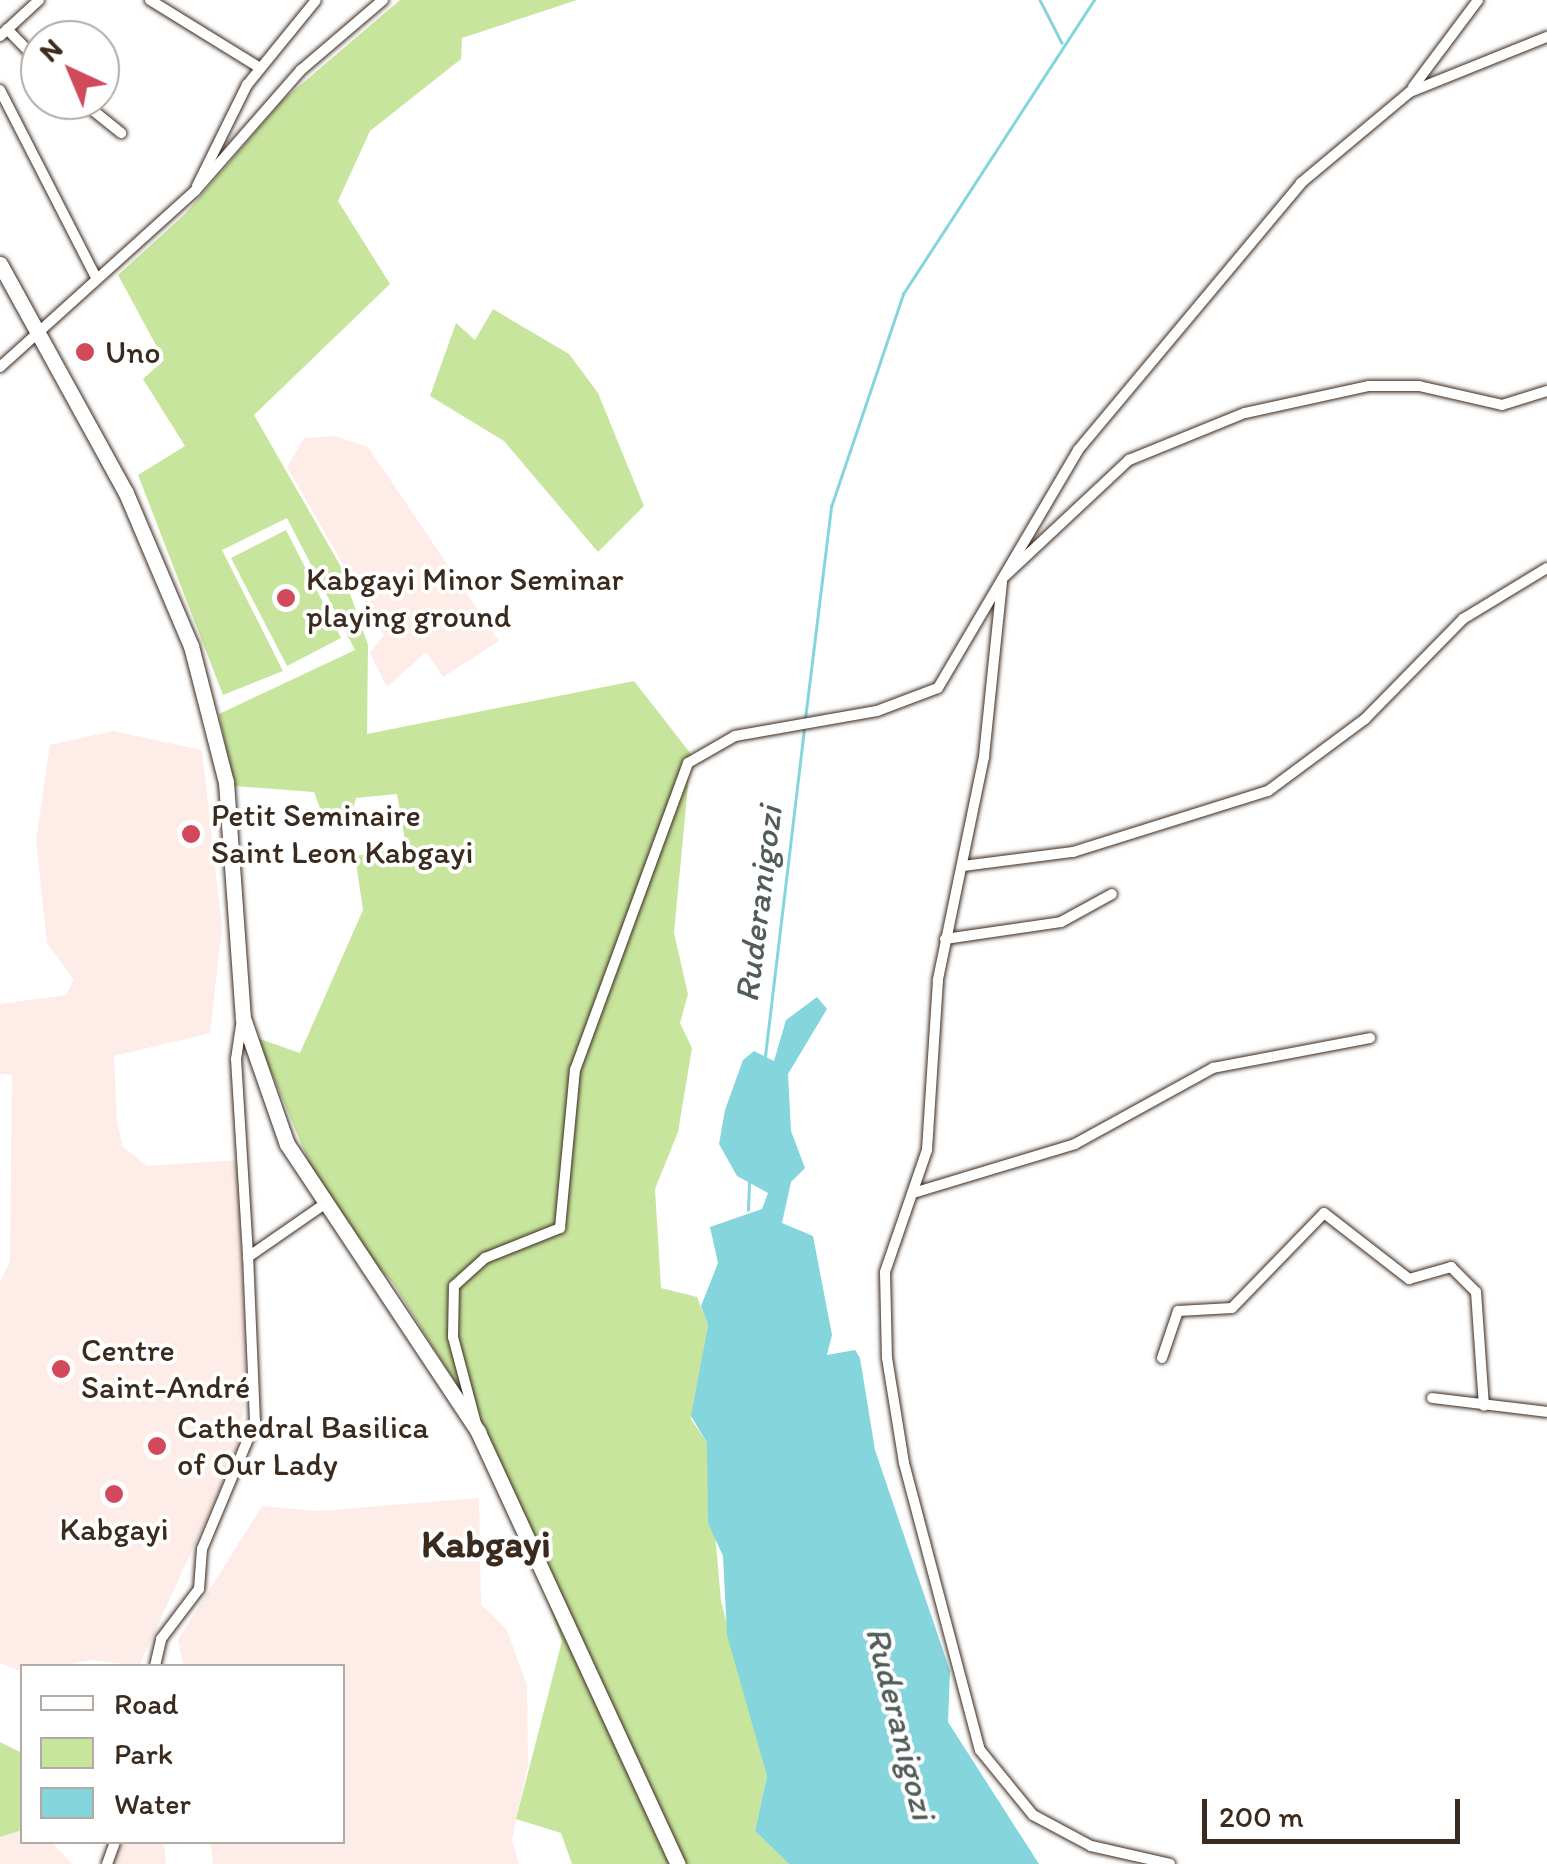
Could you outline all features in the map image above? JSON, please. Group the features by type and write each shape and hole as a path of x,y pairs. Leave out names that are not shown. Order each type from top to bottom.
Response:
{"highway":[{"path":"0,264 166,579 211,711 232,833 243,1018 287,1144 323,1205 478,1432 678,1864"}],"street":[{"path":"0,14 6,30 39,0"},
{"path":"150,0 260,68"},
{"path":"195,191 260,68 316,0"},
{"path":"0,367 195,191 301,70 383,0"},
{"path":"478,1432 453,1338 454,1286 485,1258 560,1228 575,1070 684,769 735,736 810,724 938,688 1078,450 1197,302 1301,183 1410,92 1478,0"},
{"path":"1410,92 1547,37"},
{"path":"0,90 96,278"},
{"path":"105,120 121,133"},
{"path":"1170,1864 1105,1852 1034,1814 972,1734 887,1358 885,1272 927,1150 945,939 962,866 1003,579 1129,460 1244,413 1369,386 1420,386 1502,404 1547,391"},
{"path":"962,866 1042,860 1268,791 1373,712 1463,619 1547,568"},
{"path":"945,939 1061,922 1112,894"},
{"path":"155,1664 161,1639 199,1589 202,1549 255,1422 236,1059 243,1018"},
{"path":"913,1193 1075,1144 1213,1068 1370,1038"},
{"path":"248,1257 323,1205"},
{"path":"1162,1358 1178,1310 1232,1308 1324,1213 1409,1279 1451,1267 1476,1292 1484,1406"},
{"path":"1432,1398 1547,1412"}],"shaded area":[{"path":"335,436 368,447 499,641 443,677 426,652 387,687 370,653 384,635 287,467 304,438"},
{"path":"113,731 202,750 222,928 210,1033 114,1056 117,1123 123,1147 147,1166 238,1160 246,1394 237,1452 140,1664 91,1660 20,1664 20,1671 0,1663 0,1282 10,1261 12,1075 0,1074 0,1004 66,995 74,980 47,943 36,841 50,745"},
{"path":"479,1498 481,1604 507,1630 527,1686 528,1764 512,1840 519,1864 213,1864 210,1844 345,1844 345,1664 184,1664 178,1640 262,1506 318,1511"},
{"path":"20,1831 20,1844 54,1844 72,1864 0,1864 0,1837"},
{"path":"121,1844 164,1844 166,1864 113,1864"}],"green space":[{"path":"400,0 577,0 462,38 461,59 370,131 338,201 390,284 254,415 340,565 368,645 367,734 634,681 691,754 674,933 688,994 680,1023 692,1048 678,1132 655,1189 661,1288 697,1297 708,1325 691,1419 707,1443 721,1601 767,1776 755,1831 789,1864 572,1864 561,1833 516,1819 562,1641 486,1432 393,1283 333,1220 257,1038 300,1053 363,910 355,856 406,847 397,794 356,798 350,819 327,828 314,792 234,786 219,714 355,650 287,518 222,550 283,671 223,695 138,475 185,446 143,379 164,360 118,275 185,214 283,100"},
{"path":"493,309 569,354 598,393 644,506 598,552 504,441 430,396 456,323 475,340"},
{"name":"Kabgayi Minor Seminar playing ground","path":"286,530 341,638 287,666 231,558"},
{"path":"0,1742 20,1752 20,1831 0,1837"}],"water":[{"path":"817,997 827,1009 788,1074 791,1131 805,1168 791,1182 782,1223 813,1236 832,1335 827,1355 855,1350 860,1358 875,1450 950,1671 948,1722 1039,1864 789,1864 755,1831 767,1776 727,1635 723,1556 708,1523 707,1443 691,1416 708,1325 701,1306 718,1263 710,1227 762,1209 768,1193 737,1176 719,1144 725,1110 743,1060 754,1051 774,1061 786,1020"}],"waterway":[{"path":"1040,0 1062,43"},
{"name":"Ruderanigozi","path":"805,719 831,507 903,294 1094,0"},
{"name":"Ruderanigozi","path":"765,1056 804,727"},
{"name":"Ruderanigozi","path":"748,1210 749,1183"}],"place":[{"name":"Uno","path":"85,352"},
{"name":"Kabgayi Minor Seminar playing ground","path":"286,598"},
{"name":"Petit Seminaire Saint Leon Kabgayi","path":"191,834"},
{"name":"Centre Saint-André","path":"61,1369"},
{"name":"Cathedral Basilica of Our Lady","path":"157,1446"},
{"name":"Kabgayi","path":"114,1494"}],"district":[{"name":"Kabgayi","path":"486,1545"}]}
